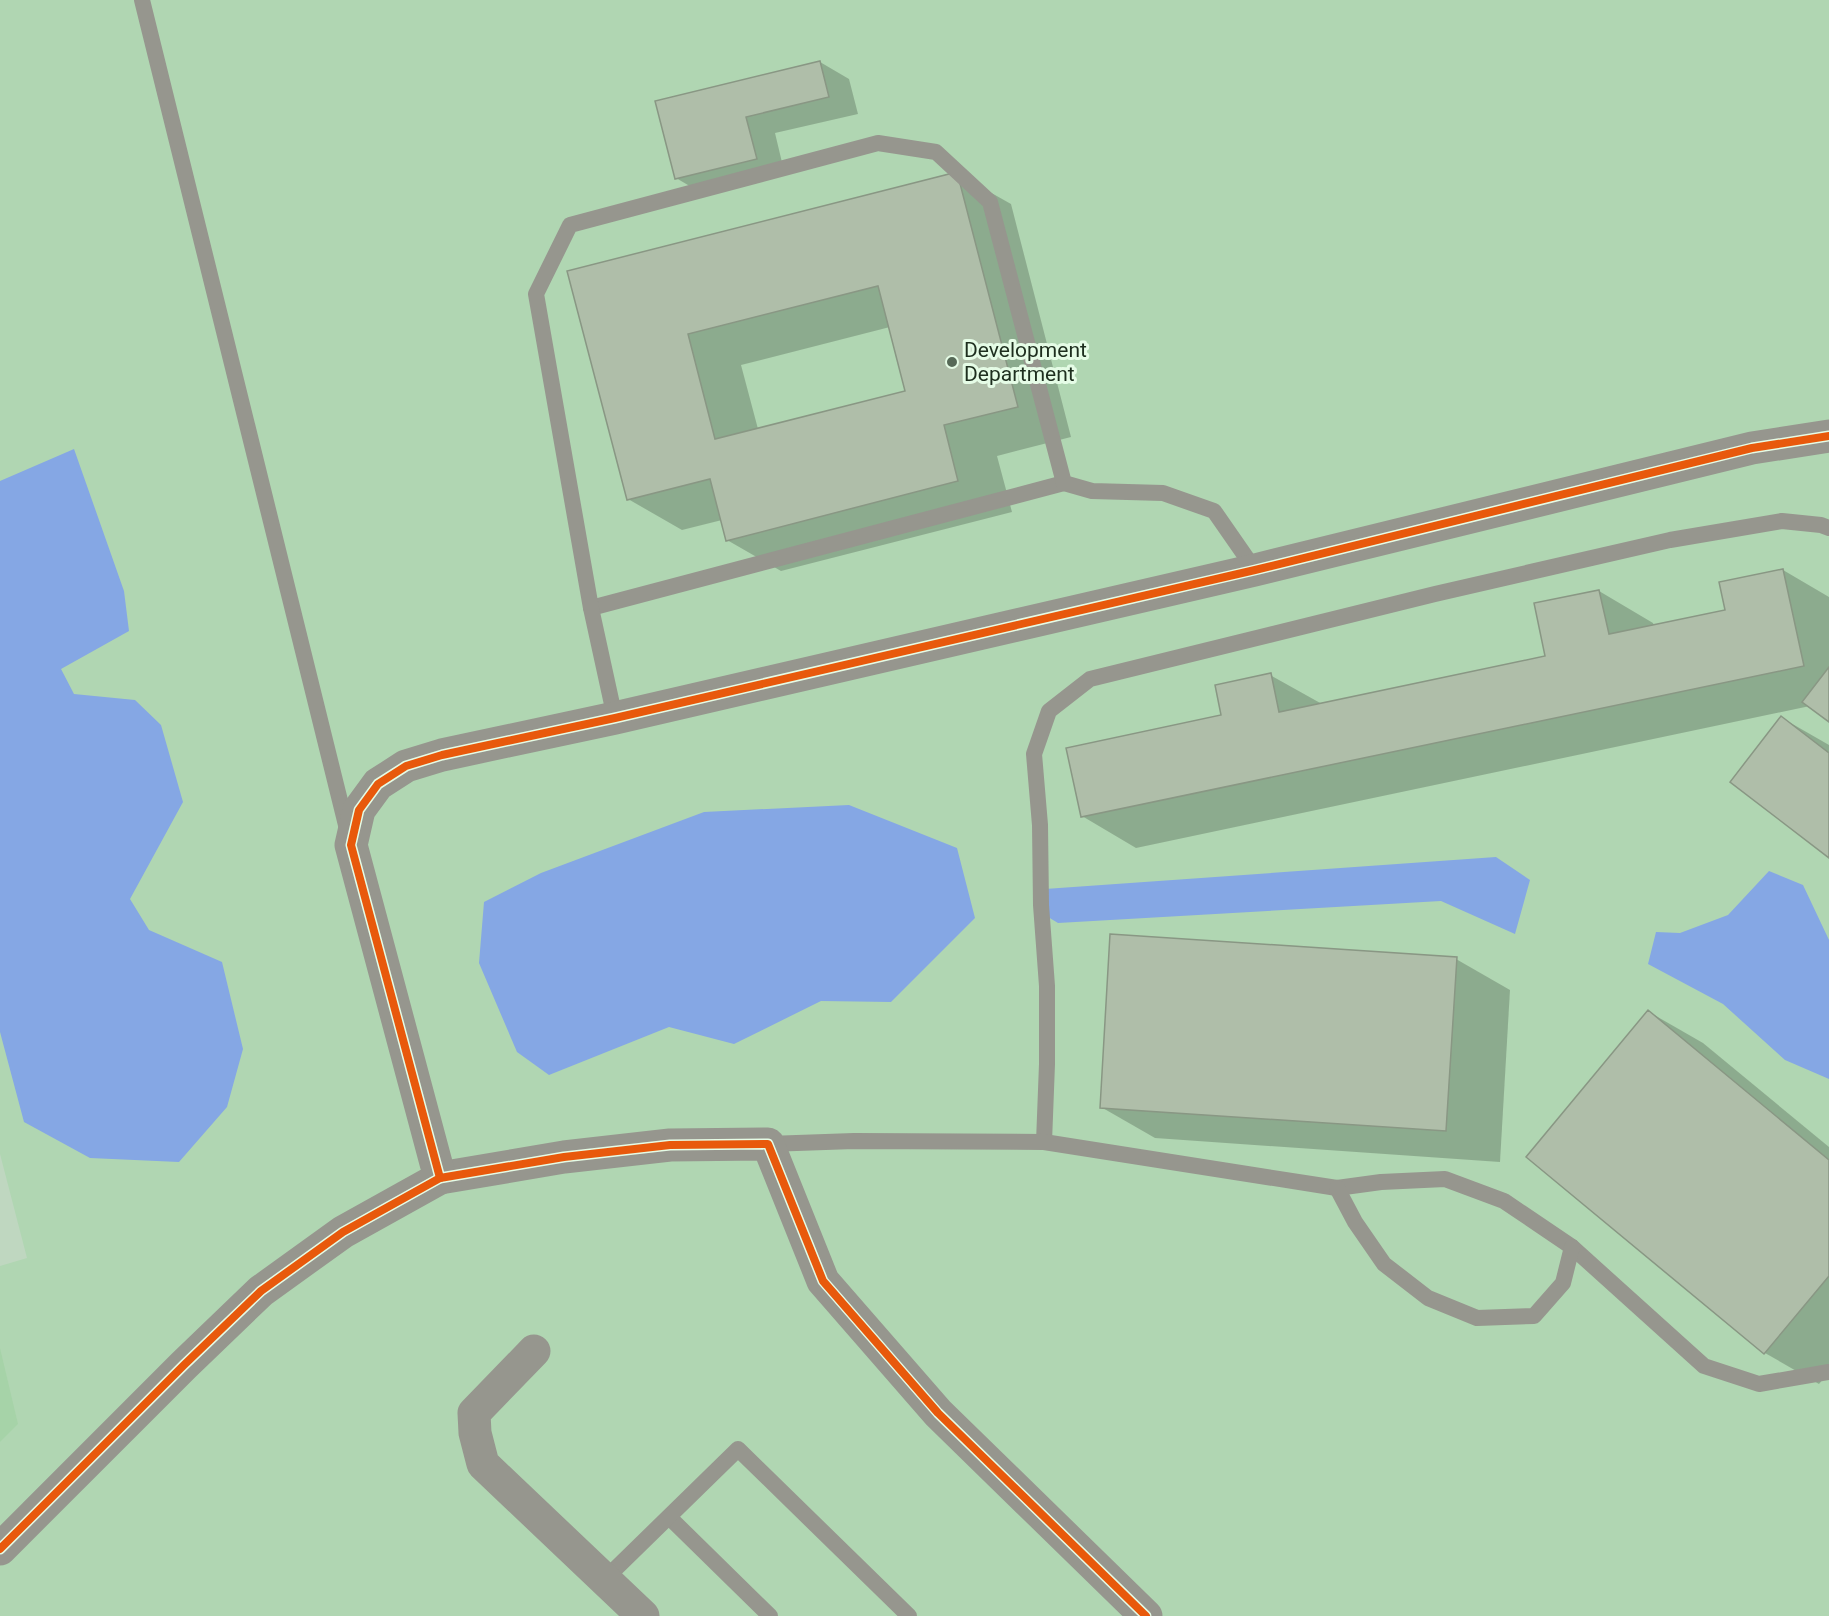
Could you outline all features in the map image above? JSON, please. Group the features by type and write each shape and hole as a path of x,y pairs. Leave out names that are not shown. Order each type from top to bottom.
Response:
{"street":[{"path":"440,1178 351,845 359,810 378,784 406,766 442,755 615,718 1255,570 1752,448 1829,436"},
{"path":"0,1549 261,1291 343,1232 440,1178 564,1157 670,1145 768,1144 823,1281 938,1413 1146,1616"},
{"path":"534,1352 474,1413 475,1433 483,1464 643,1616"}],"lane":[{"path":"142,0 351,845"},
{"path":"615,718 591,608 536,294 570,225 878,143 936,152 990,202 1064,483"},
{"path":"591,608 1064,483 1092,491 1163,493 1214,512 1255,570"},
{"path":"1044,1142 1047,986 1041,899 1040,825 1034,754 1049,711 1090,679 1435,594 1670,540 1782,520 1829,528"},
{"path":"768,1144 854,1141 1044,1142 1337,1188 1381,1182 1445,1179 1504,1201 1572,1247 1704,1366 1759,1384 1829,1372"},
{"path":"1337,1188 1355,1222 1384,1264 1428,1298 1476,1318 1534,1316 1563,1283 1572,1247"},
{"path":"605,1579 738,1449 909,1616"},
{"path":"669,1517 770,1616"}],"shaded area":[{"path":"0,0 1829,0 1829,1616 0,1616 0,1266 27,1258 0,1154"},
{"path":"0,1348 18,1424 0,1442"}],"water":[{"path":"74,449 124,591 129,631 61,669 74,694 135,700 161,725 183,802 130,899 149,930 222,962 243,1049 227,1107 179,1162 90,1158 24,1122 0,1032 0,481"},
{"path":"849,805 957,848 975,918 891,1002 821,1001 734,1044 669,1027 549,1075 517,1052 479,963 484,902 541,873 704,812"},
{"path":"1496,857 1530,880 1515,934 1441,901 1058,923 1043,914 1045,889"},
{"path":"1769,871 1803,885 1829,940 1829,1079 1785,1060 1723,1004 1648,964 1656,932 1680,933 1728,915"}],"building":[{"path":"820,61 829,97 746,117 757,159 675,179 655,101"},
{"name":"Development Department","path":"957,172 1018,407 944,425 958,481 726,541 710,479 627,500 567,271","holes":["878,286 905,391 715,439 688,334"]},
{"path":"1783,569 1804,666 1081,817 1066,748 1221,715 1215,685 1271,673 1279,712 1545,656 1534,603 1599,590 1609,634 1725,610 1719,582"},
{"path":"1829,667 1829,722 1802,702"},
{"path":"1781,716 1829,753 1829,858 1730,782"},
{"path":"1110,934 1457,957 1446,1131 1100,1108"},
{"path":"1648,1010 1829,1160 1829,1276 1764,1354 1526,1157"}],"cycle path":[{"path":"440,1178 351,845 359,810 378,784 406,766 442,755 615,718 1255,570 1752,448 1829,436"},
{"path":"0,1549 261,1291 343,1232 440,1178 564,1157 670,1145 768,1144 823,1281 938,1413 1146,1616"}],"place":[{"name":"Development Department","path":"952,362"}]}
